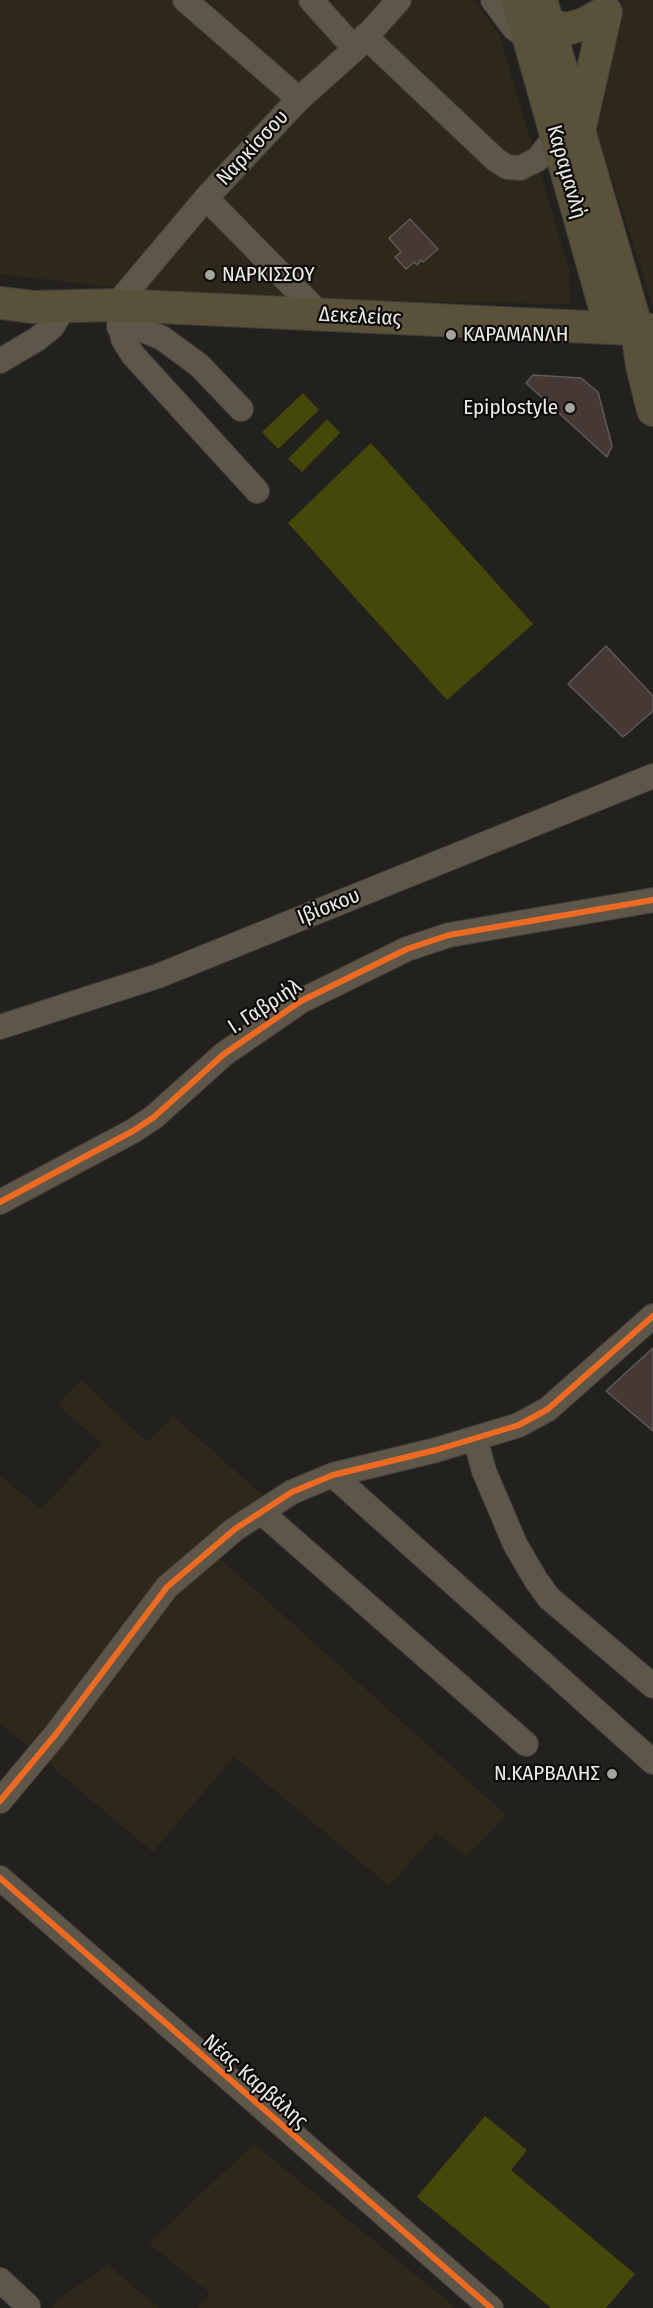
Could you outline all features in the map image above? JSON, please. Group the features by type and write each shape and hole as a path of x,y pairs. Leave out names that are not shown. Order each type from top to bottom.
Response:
{"main road":[{"name":"Καραμανλή","path":"518,0 540,21 605,308 645,330"},
{"path":"540,21 567,29 584,24 608,6"},
{"path":"567,133 608,6"},
{"name":"Δεκελείας","path":"0,292 33,296 117,316 321,315 645,330"},
{"name":"Δεκελείας","path":"0,303 33,307 66,304"},
{"path":"645,330 642,366 653,410"}],"street":[{"path":"185,0 299,99"},
{"path":"311,0 496,160 507,166 520,168 538,159 567,133"},
{"path":"493,0 514,28 540,21"},
{"name":"Ναρκίσσου","path":"117,316 206,198 299,99 360,43 386,4"},
{"path":"206,198 321,315"},
{"path":"0,361 37,339 52,327 66,304"},
{"path":"117,316 162,338 199,365 241,409"},
{"path":"117,316 123,339 133,355 257,491"},
{"name":"Ιβίσκου","path":"2,1022 158,976 653,776"},
{"name":"Ι. Γαβριήλ","path":"0,1202 133,1131 154,1117 224,1054 302,1001 406,949 460,933 653,900"},
{"path":"0,1801 56,1734 167,1587 235,1529 292,1492 333,1475 519,1425 548,1408 653,1316"},
{"path":"475,1438 484,1471 515,1544 536,1580 549,1598 653,1686"},
{"path":"333,1475 653,1762"},
{"path":"261,1512 526,1744"},
{"name":"Νέας Καρβάλης","path":"0,1878 491,2308"},
{"path":"0,2280 28,2306"}],"shaded area":[{"path":"0,0 474,0 499,35 569,269 570,304 206,298 0,274"},
{"path":"622,0 653,0 653,306 595,127"},
{"path":"81,1380 147,1442 173,1416 277,1508 218,1557 506,1815 467,1856 436,1833 389,1886 234,1756 153,1852 0,1723 0,1476 41,1509 102,1444 58,1405"},
{"path":"254,2144 454,2306 452,2308 198,2308 210,2293 149,2243"},
{"path":"108,2265 159,2308 52,2308 62,2296"}],"green space":[{"path":"303,393 319,410 278,449 262,432"},
{"path":"327,419 340,433 302,472 288,459"},
{"path":"371,443 533,624 447,700 288,523"},
{"path":"485,2116 527,2150 511,2170 635,2274 606,2308 551,2308 417,2197"}],"building":[{"path":"410,219 438,249 423,262 421,260 417,265 414,262 406,269 395,257 401,252 389,238"},
{"path":"533,375 581,378 598,392 612,446 607,457 526,383"},
{"path":"606,646 653,696 653,711 623,737 568,684"},
{"path":"653,1348 653,1431 606,1391"}],"cycle path":[{"path":"0,1202 133,1131 154,1117 224,1054 301,1001 407,949 449,935 653,900"},
{"path":"0,1801 56,1734 167,1587 235,1529 292,1492 333,1475 436,1450 519,1425 548,1409 653,1316"},
{"path":"0,1878 491,2308"}],"place":[{"name":"ΝΑΡΚΙΣΣΟΥ","path":"210,275"},
{"name":"ΚΑΡΑΜΑΝΛΗ","path":"451,335"},
{"name":"Epiplostyle","path":"570,408"},
{"name":"Ν.ΚΑΡΒΑΛΗΣ","path":"612,1774"}]}
